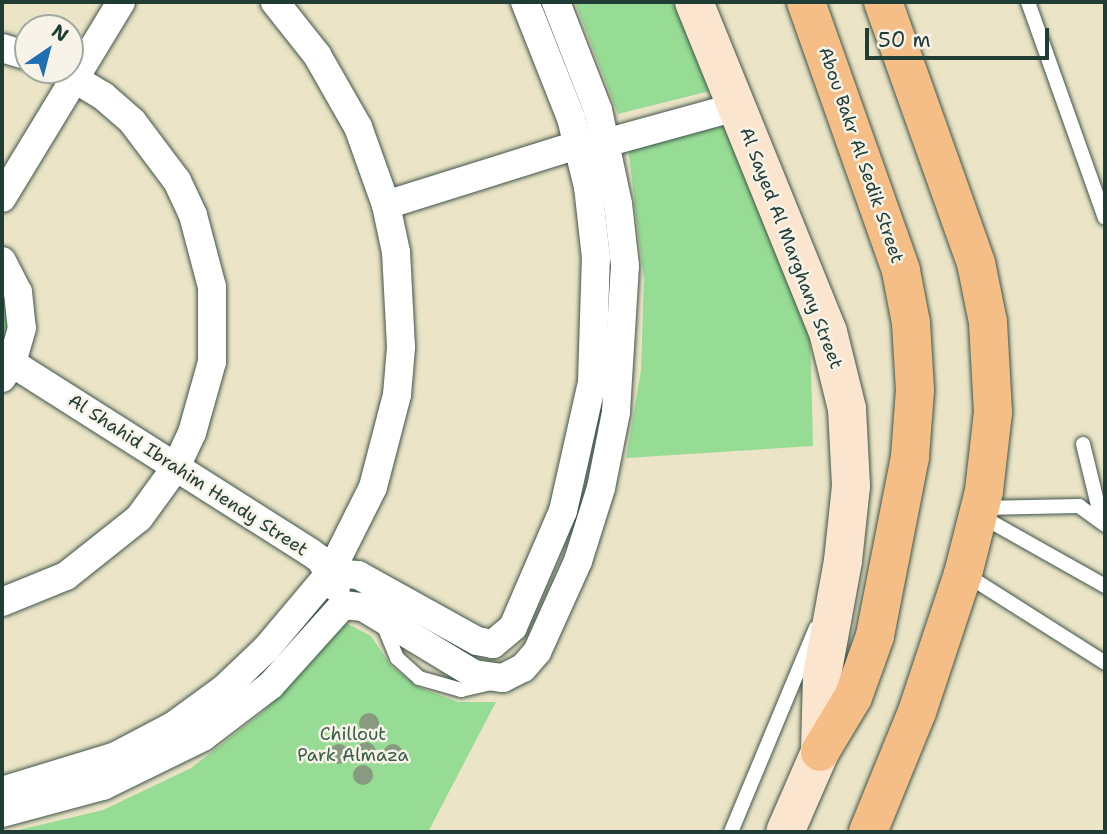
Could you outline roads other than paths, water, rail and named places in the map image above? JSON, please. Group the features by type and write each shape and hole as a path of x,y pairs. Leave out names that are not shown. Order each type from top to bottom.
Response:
{"main road":[{"name":"Al Sayed Al Marghany Street","path":"694,2 804,271 841,377 851,486 841,576 822,675 820,752"},
{"name":"Abou Bakr Al Sedik Street","path":"785,832 820,752 848,706 869,657 899,519 915,390 907,301 883,212 806,2"},
{"path":"868,832 917,712 963,574 979,511 993,412 992,352 983,292 967,234 883,2"}],"street":[{"path":"84,52 121,2"},
{"path":"2,791 105,760 173,726 246,669 330,573 373,488 397,395 401,299 386,205 339,90 275,2"},
{"path":"2,813 103,786 203,737 271,685 343,605 356,605 381,618 474,674 508,675 531,660 543,642 578,562 601,488 616,412 625,266 618,204 525,2"},
{"path":"330,573 358,575 477,641 500,641 513,627 547,552 585,426 597,294 592,144 586,71 556,2"},
{"path":"2,198 63,84"},
{"path":"2,602 38,589 92,559 139,517 176,467 205,398 212,362 213,299 205,250 182,192 156,149 132,121 82,84"},
{"path":"386,205 592,144 736,107"},
{"path":"2,261 15,284 22,310 19,346 7,370"},
{"name":"Al Shahid Ibrahim Hendy Street","path":"7,370 176,467 310,552 330,573 343,605"},
{"path":"500,641 508,675"}],"lane":[{"path":"1028,2 1105,218"},
{"path":"1083,444 1104,524"},
{"path":"979,511 1079,506 1104,524"},
{"path":"979,511 1105,586"},
{"path":"963,574 1105,663"},
{"path":"731,832 785,695 841,576"}],"park label":[{"name":"Chillout Park Almaza","path":"353,745"}]}
